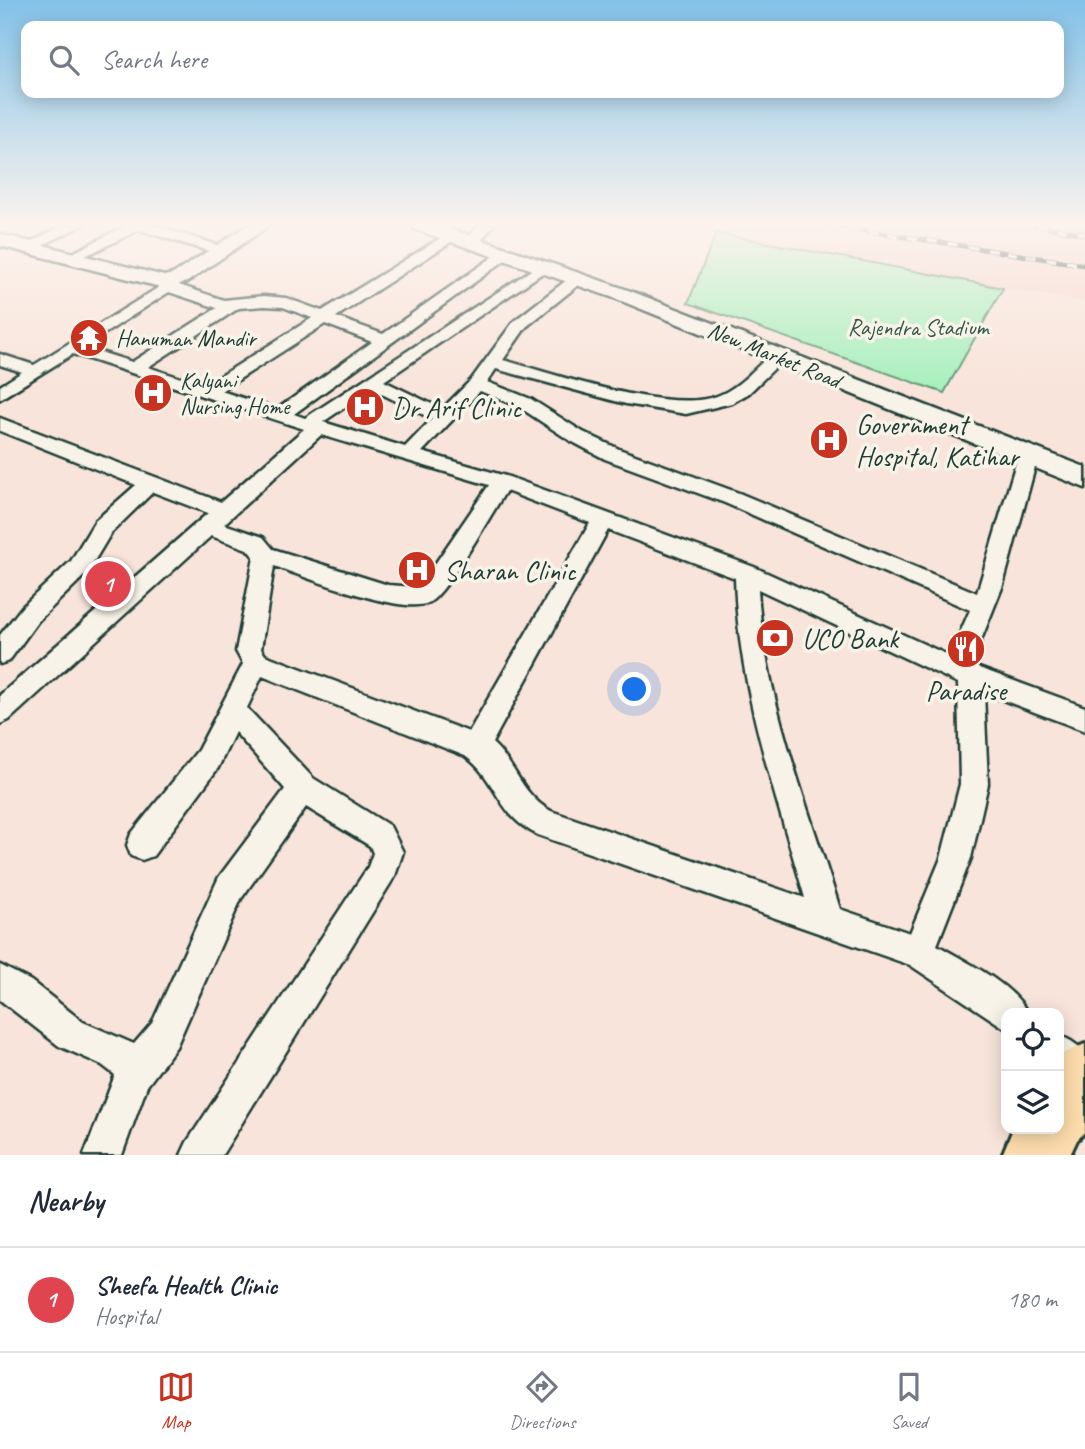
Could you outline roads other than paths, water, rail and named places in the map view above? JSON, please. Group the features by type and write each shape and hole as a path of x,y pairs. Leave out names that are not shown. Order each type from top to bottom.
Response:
{"highway":[{"path":"1046,1139 1085,1074"}],"street":[{"path":"147,279 174,282 223,305 275,301 385,341"},
{"path":"0,394 179,279"},
{"path":"208,392 323,317 390,279"},
{"path":"279,416 472,279"},
{"path":"1,710 217,519 313,425 371,382 524,279"},
{"path":"409,454 477,384 520,324 577,279"},
{"name":"New Market Road","path":"577,279 1085,478"},
{"path":"134,369 233,305"},
{"path":"71,348 279,416 502,482 747,573 963,674 1085,719"},
{"path":"493,363 626,398 686,408 726,399 743,389 779,357"},
{"path":"0,359 35,372"},
{"path":"371,382 444,418"},
{"path":"477,384 525,403 576,436 612,454 732,498 982,606"},
{"path":"0,424 150,483 255,542 265,555 388,594 419,597 430,589 502,482"},
{"path":"918,952 956,858 974,784 963,674 982,606 1004,548 1028,456"},
{"path":"0,654 30,614 79,567 103,527 150,483"},
{"path":"475,747 603,520"},
{"path":"265,555 248,652 256,663 475,747 490,757 515,801 536,819 572,834 918,952 959,976 1003,1008"},
{"path":"747,573 748,626 761,695 828,923"},
{"path":"142,845 208,760 256,663"},
{"path":"200,1155 380,876 388,852 380,836 331,808 303,788 234,712"},
{"path":"103,1155 133,1075 164,1035 230,888 303,788"},
{"path":"0,982 25,997 61,1027 126,1061 133,1075"},
{"path":"1064,1057 1085,1074"}],"place":[{"name":"Hanuman Mandir","path":"89,338"},
{"name":"Kalyani Nursing Home","path":"153,393"},
{"name":"Dr Arif Clinic","path":"365,407"},
{"name":"Government Hospital, Katihar","path":"829,440"},
{"name":"Sharan Clinic","path":"417,570"},
{"name":"Sheefa Health Clinic","path":"108,584"},
{"name":"UCO Bank","path":"775,638"},
{"name":"Paradise","path":"966,649"}],"park label":[{"name":"Rajendra Stadium","path":"918,327"}]}
